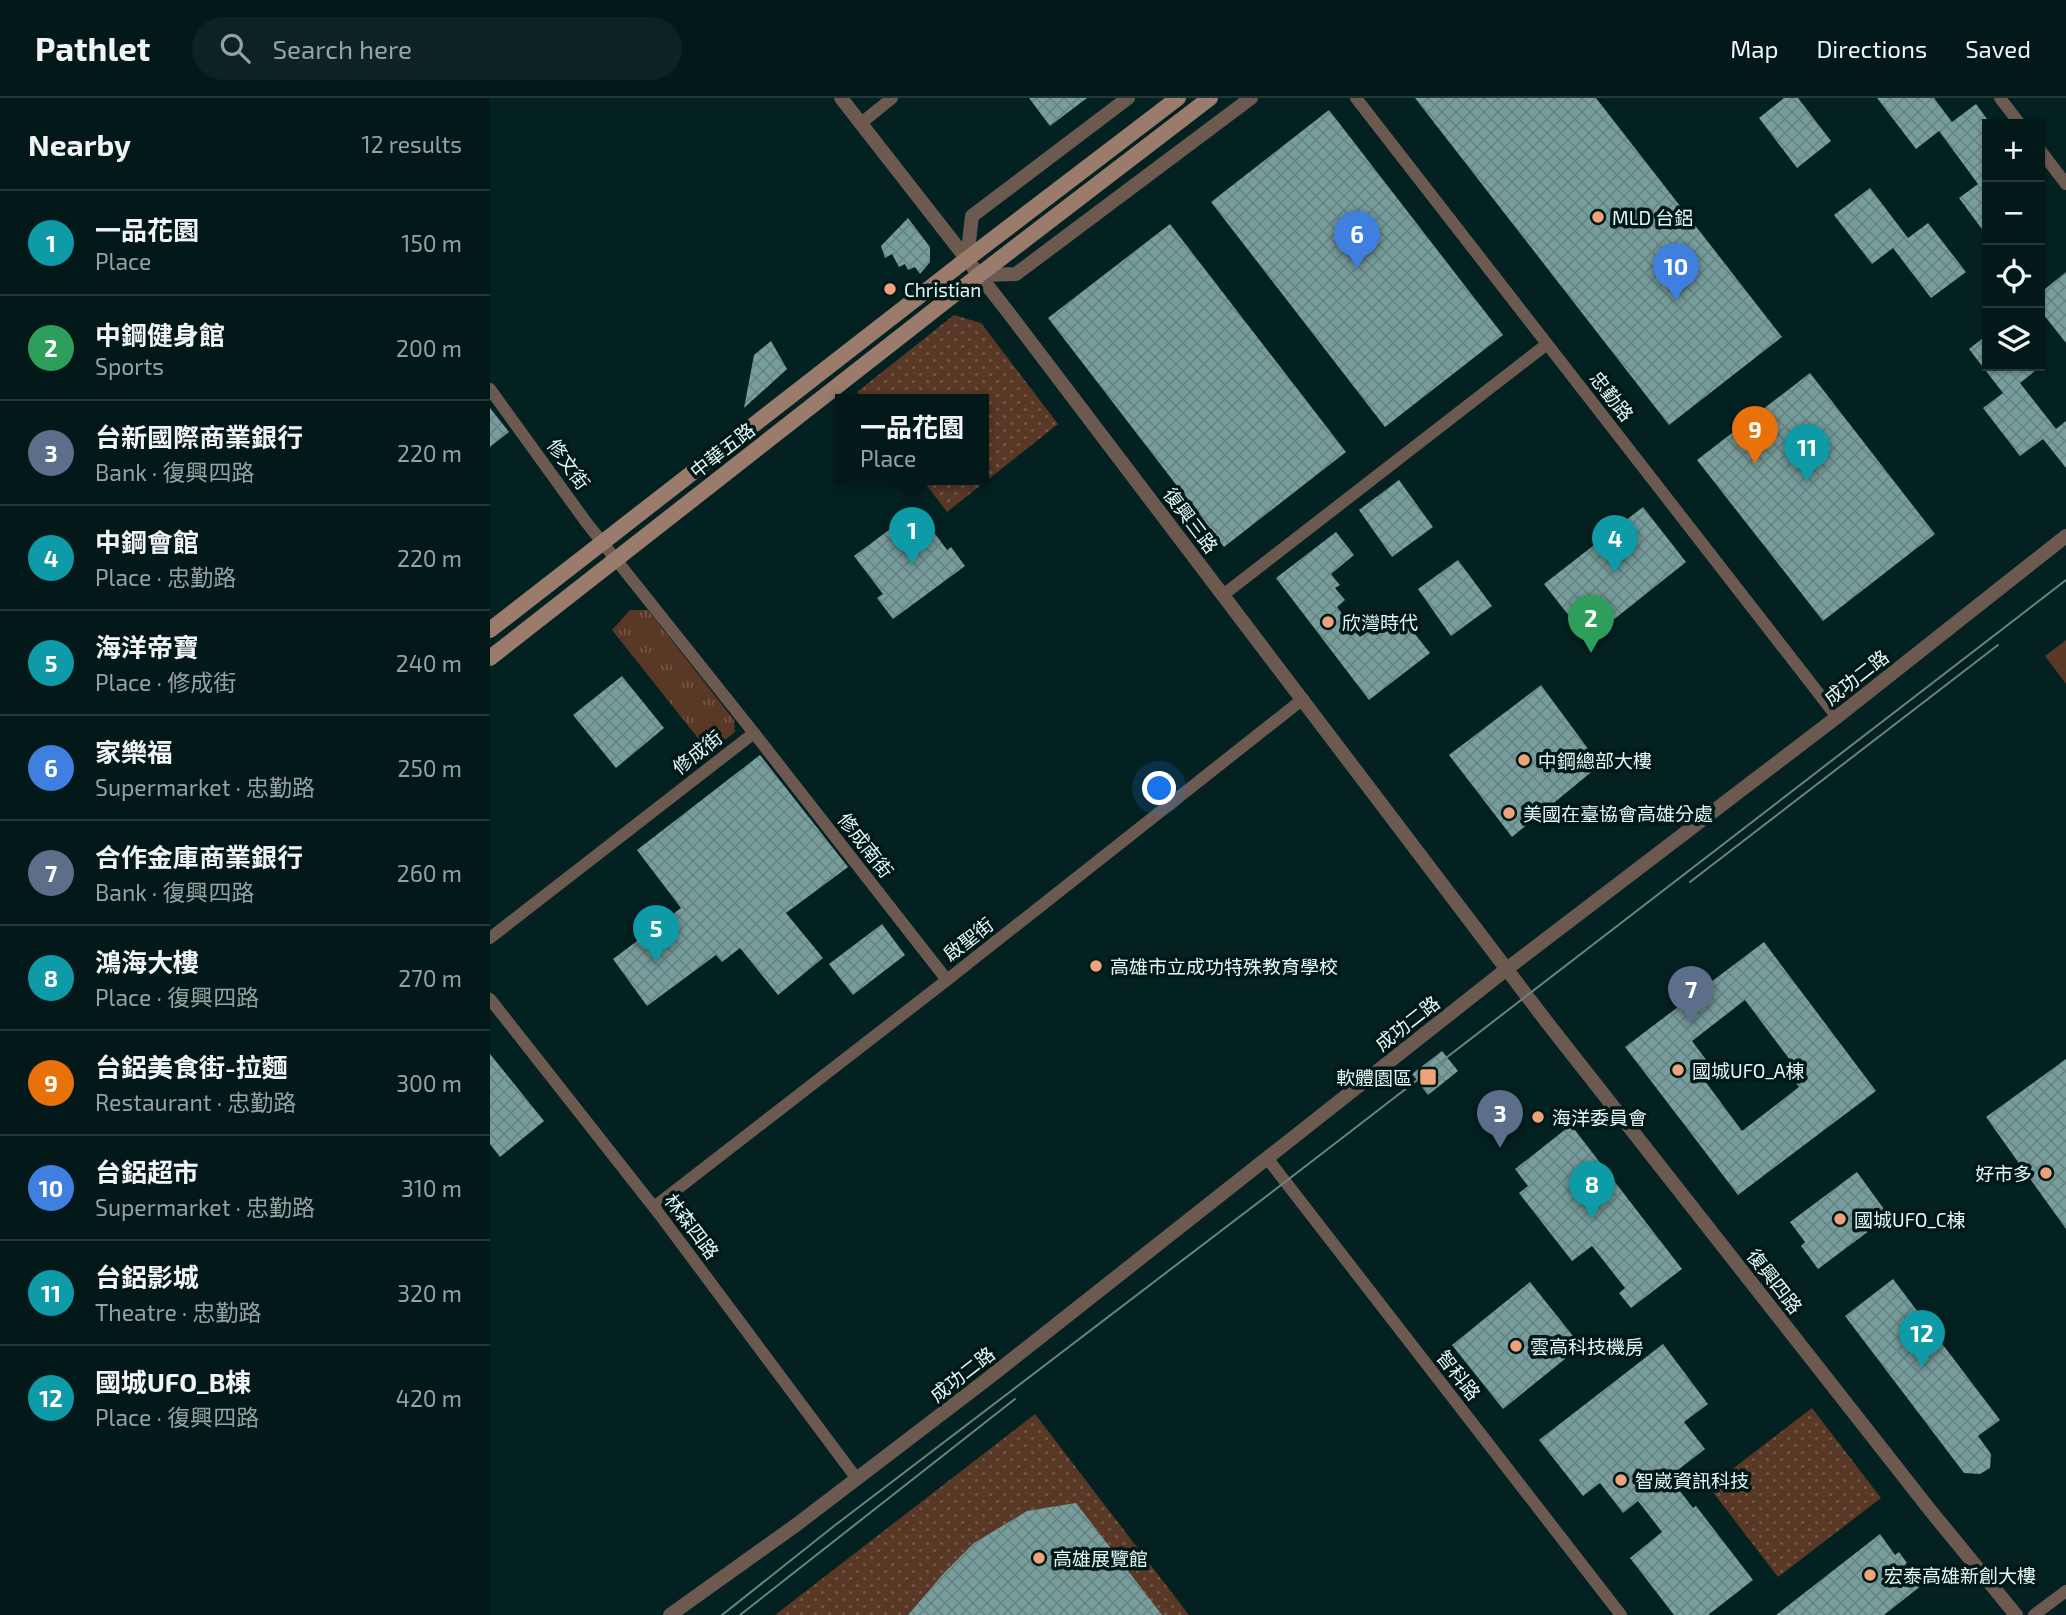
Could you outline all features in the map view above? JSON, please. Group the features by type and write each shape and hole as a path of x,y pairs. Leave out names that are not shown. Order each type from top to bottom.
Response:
{"main road":[{"name":"中華五路","path":"490,630 967,258 1178,98"},
{"name":"中華五路","path":"490,658 979,275 1210,98"}],"street":[{"name":"復興三路","path":"841,98 967,258 1508,968"},
{"path":"860,124 892,98"},
{"path":"967,258 972,216 1128,98"},
{"path":"979,275 1016,274 1251,98"},
{"name":"忠勤路","path":"1356,98 1837,717"},
{"path":"2000,98 2016,119"},
{"path":"2045,156 2066,184"},
{"path":"1223,595 1547,344"},
{"name":"修文街","path":"490,389 617,559"},
{"name":"成功二路","path":"670,1615 857,1479 986,1380 1508,968 1837,717 2066,536"},
{"name":"修成街","path":"490,938 754,733 617,559"},
{"name":"啟聖街","path":"653,1207 947,980 1303,699"},
{"name":"修成南街","path":"754,733 947,980"},
{"name":"復興四路","path":"1508,968 1544,1018 1905,1478 2016,1615"},
{"name":"林森四路","path":"490,999 653,1207 857,1479"},
{"name":"智科路","path":"1267,1158 1621,1615"},
{"path":"2034,1615 2066,1591"}],"green space":[{"path":"954,315 981,323 1058,424 989,479 989,394 857,392"},
{"path":"927,485 981,485 947,512"},
{"path":"630,610 648,610 734,720 735,732 709,752 612,630"},
{"path":"2066,640 2066,684 2045,656"},
{"path":"1812,1408 1881,1498 1778,1577 1709,1487"},
{"path":"1035,1414 1189,1615 775,1615"}],"building":[{"path":"1029,98 1087,98 1050,126"},
{"name":"MLD 台鋁","path":"1415,98 1596,98 1782,337 1669,425"},
{"path":"1784,98 1798,98 1831,141 1797,168 1759,118"},
{"path":"1877,98 1934,98 1952,122 1976,104 1987,119 1982,119 1982,229 1959,198 1978,184 1939,131 1916,149"},
{"path":"1329,110 1503,335 1385,427 1211,202"},
{"path":"1870,188 1908,238 1928,223 1966,272 1931,298 1893,248 1872,264 1834,215"},
{"path":"908,218 930,247 930,262 920,274 915,267 908,270 905,264 899,267 892,254 885,258 881,246"},
{"path":"1170,224 1346,452 1224,547 1048,318"},
{"path":"2066,272 2066,343 2045,316 2045,289"},
{"path":"1982,339 1982,366 1969,349"},
{"path":"771,341 787,369 744,408 754,355"},
{"path":"1986,371 2035,371 2020,383 2056,429 2066,421 2066,468 2043,439 2020,456 1983,408 2003,393"},
{"path":"1810,373 1935,534 1823,621 1697,460"},
{"path":"490,408 509,432 490,447"},
{"name":"欣灣時代","path":"1399,480 1433,527 1392,557 1359,510"},
{"path":"1643,507 1686,562 1588,640 1544,584"},
{"path":"917,509 947,550 951,547 965,566 893,619 877,598 883,594 854,556"},
{"name":"欣灣時代","path":"1336,532 1354,555 1331,574 1340,585 1335,588 1345,600 1337,607 1360,637 1369,630 1372,634 1399,614 1430,653 1369,700 1276,578"},
{"name":"欣灣時代","path":"1458,560 1492,606 1451,636 1418,589"},
{"path":"622,676 664,728 616,768 573,715"},
{"name":"中鋼總部大樓","path":"1541,685 1600,765 1512,837 1449,755"},
{"path":"760,755 848,867 786,913 823,958 778,995 740,948 722,962 716,955 647,1006 613,959 681,908 637,850"},
{"path":"882,924 905,955 853,995 829,964"},
{"name":"國城UFO_A棟","path":"1764,942 1876,1091 1738,1195 1625,1047","holes":["1745,1000 1796,1068 1788,1073 1799,1087 1742,1131 1705,1081 1716,1073 1692,1041"]},
{"path":"1442,1051 1458,1071 1428,1095 1412,1074"},
{"path":"490,1054 544,1121 500,1157 490,1144"},
{"name":"好市多","path":"2066,1059 2066,1229 1986,1117"},
{"path":"1571,1125 1682,1269 1631,1308 1619,1293 1625,1288 1592,1246 1572,1261 1519,1193 1528,1186 1515,1169"},
{"name":"國城UFO_C棟","path":"1857,1172 1889,1216 1818,1269 1801,1246 1805,1242 1790,1222"},
{"path":"1893,1279 2000,1420 1978,1436 1991,1454 1990,1468 1980,1474 1964,1473 1845,1316"},
{"name":"雲高科技機房","path":"1530,1282 1581,1346 1503,1409 1452,1345"},
{"name":"智崴資訊科技","path":"1663,1344 1708,1404 1684,1422 1705,1449 1669,1477 1693,1508 1696,1506 1753,1580 1708,1615 1674,1615 1630,1558 1662,1532 1638,1501 1623,1513 1600,1483 1583,1496 1539,1440"},
{"name":"高雄展覽館","path":"1076,1503 1162,1615 908,1615 974,1543 1027,1511"},
{"name":"宏泰高雄新創大樓","path":"1880,1534 1895,1555 1899,1552 1922,1585 1884,1615 1776,1615"}],"tram line":[{"path":"722,1615 834,1526 2066,580"},
{"path":"1690,882 1998,645"},
{"path":"740,1615 1015,1399"}],"place":[{"name":"MLD 台鋁","path":"1598,217"},
{"name":"家樂福","path":"1357,269"},
{"name":"Christian","path":"890,289"},
{"name":"台鋁超市","path":"1676,301"},
{"name":"台鋁美食街-拉麵","path":"1755,464"},
{"name":"台鋁影城","path":"1807,482"},
{"name":"一品花園","path":"912,565"},
{"name":"中鋼會館","path":"1615,573"},
{"name":"欣灣時代","path":"1328,622"},
{"name":"中鋼健身館","path":"1591,653"},
{"name":"中鋼總部大樓","path":"1524,760"},
{"name":"美國在臺協會高雄分處","path":"1509,813"},
{"name":"海洋帝寶","path":"656,963"},
{"name":"高雄市立成功特殊教育學校","path":"1096,966"},
{"name":"合作金庫商業銀行","path":"1691,1024"},
{"name":"國城UFO_A棟","path":"1678,1070"},
{"name":"軟體園區","path":"1428,1077"},
{"name":"海洋委員會","path":"1538,1117"},
{"name":"台新國際商業銀行","path":"1500,1148"},
{"name":"好市多","path":"2046,1173"},
{"name":"鴻海大樓","path":"1592,1219"},
{"name":"國城UFO_C棟","path":"1840,1219"},
{"name":"雲高科技機房","path":"1516,1346"},
{"name":"國城UFO_B棟","path":"1922,1368"},
{"name":"智崴資訊科技","path":"1621,1480"},
{"name":"高雄展覽館","path":"1039,1558"},
{"name":"宏泰高雄新創大樓","path":"1870,1575"}]}
